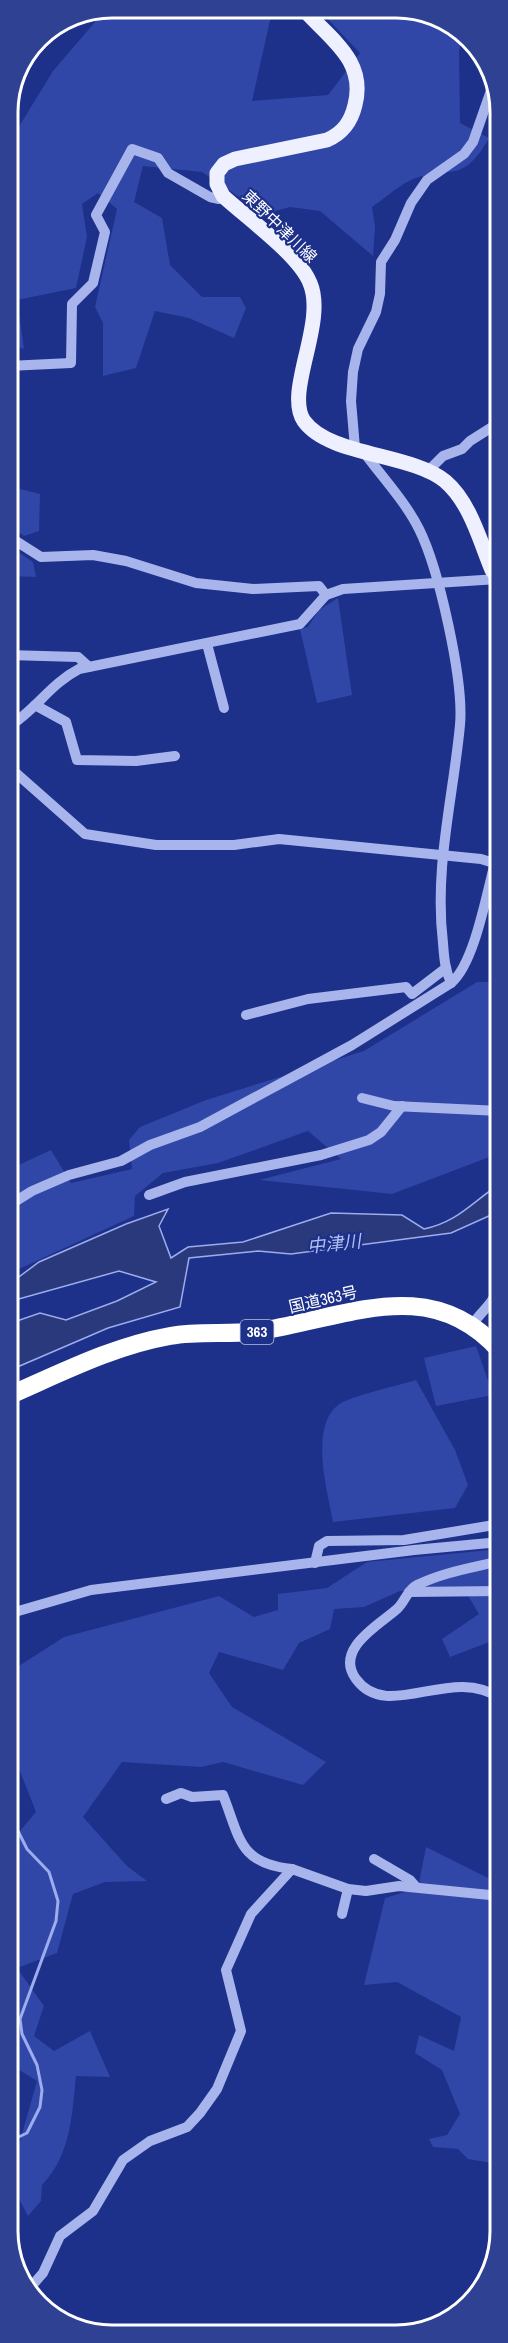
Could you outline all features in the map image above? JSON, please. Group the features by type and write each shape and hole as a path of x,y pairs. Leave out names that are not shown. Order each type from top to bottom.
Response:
{"highway":[{"name":"国道363号","path":"18,1392 106,1353 152,1339 184,1334 260,1332 399,1304 430,1307 472,1325 490,1342"}],"main road":[{"name":"東野中津川線","path":"311,18 354,67 359,88 351,119 342,132 327,140 228,161 217,174 216,184 224,196 298,264 313,290 314,307 298,397 298,410 306,423 316,433 359,449 405,462 445,481 460,498 490,561"}],"street":[{"path":"451,983 446,968 440,918 441,855 461,723 451,643 438,583 420,530 400,499 359,449 351,401 353,372 358,349 376,312 380,294 381,262 395,240 411,203 427,180 455,162 473,142 489,99"},
{"path":"18,366 71,363 72,304 93,283 105,232 96,215 132,149 158,158 168,173 210,197 219,199 224,196"},
{"path":"427,472 443,456 462,449 490,428"},
{"path":"18,542 41,557 93,555 126,561 196,583 253,589 319,586 326,595"},
{"path":"18,719 64,677 89,666 300,624 326,595 343,588 490,580"},
{"path":"207,644 224,708"},
{"path":"18,655 78,657 89,666"},
{"path":"35,705 66,722 77,760 136,760 175,756"},
{"path":"18,775 85,834 156,845 234,845 279,839 441,855 490,863"},
{"path":"18,1200 69,1175 121,1161 150,1145 200,1127 352,1045 451,983 463,971 472,950 490,888"},
{"path":"246,1015 308,999 405,987 412,994 446,968"},
{"path":"362,1098 402,1106 490,1110"},
{"path":"149,1195 185,1182 321,1155 360,1143 381,1132 402,1106"},
{"path":"472,1325 478,1316 490,1307"},
{"path":"315,1563 319,1546 327,1541 404,1540 490,1526"},
{"path":"18,1611 91,1590 490,1543"},
{"path":"490,1563 446,1573 416,1586 409,1592 399,1608 372,1627 355,1648 350,1664 357,1682 372,1694 387,1698 458,1686 490,1692"},
{"path":"409,1592 490,1591"},
{"path":"166,1799 181,1793 192,1797 223,1795 245,1849 253,1859 277,1868 302,1870 348,1889 366,1891 399,1886 490,1895"},
{"path":"374,1859 410,1880 416,1887"},
{"path":"34,2283 43,2273 60,2236 93,2211 123,2160 150,2140 187,2127 200,2114 217,2089 241,2031 226,1970 251,1914 292,1869"},
{"path":"342,1914 348,1889"}],"shaded area":[{"path":"112,18 271,18 252,101 328,95 360,53 327,18 414,20 443,31 461,45 460,123 489,138 471,163 463,168 411,180 372,207 375,227 373,256 320,211 290,207 264,214 202,172 143,166 134,202 162,218 170,265 202,297 240,297 246,308 234,338 189,318 155,311 136,368 103,376 103,323 95,307 117,209 98,193 82,204 87,237 76,288 18,300 18,128 53,71 94,20"},
{"path":"18,307 24,349 18,347"},
{"path":"18,488 40,494 39,531 24,536 18,532"},
{"path":"18,552 33,562 36,577 18,576"},
{"path":"338,598 352,695 317,703 300,629 308,627 319,610"},
{"path":"477,982 490,982 490,1157 392,1194 259,1180 341,1159 308,1131 218,1163 163,1173 135,1196 134,1216 18,1269 18,1165 51,1150 71,1183 132,1169 129,1140 140,1127 206,1100 364,1051"},
{"path":"476,1346 490,1386 490,1396 436,1406 424,1358"},
{"path":"416,1380 455,1450 468,1485 455,1508 333,1522 322,1456 326,1423 333,1410 353,1398"},
{"path":"490,1550 490,1642 450,1657 442,1639 479,1614 464,1589 400,1591 364,1607 334,1609 330,1629 299,1643 283,1670 219,1652 209,1673 232,1707 326,1762 303,1785 223,1762 201,1767 122,1762 83,1817 127,1866 147,1881 105,1882 73,1894 57,1953 18,1968 18,1833 36,1812 18,1766 18,1667 64,1637 219,1596 254,1617 278,1610 278,1594 327,1588 367,1562"},
{"path":"426,1847 490,1879 490,2163 468,2159 458,2149 433,2147 429,2139 447,2135 460,2114 442,2070 415,2053 419,2035 454,2051 461,2017 397,1982 364,1985 385,1898 418,1888"},
{"path":"18,1969 44,2006 34,2036 54,2051 90,2031 110,2077 76,2076 71,2120 64,2148 52,2173 42,2185 41,2201 28,2216 18,2197 18,2148 37,2081 18,2069"}],"water":[{"name":"中津川","path":"490,1191 490,1215 451,1233 291,1254 258,1251 189,1258 180,1307 108,1328 18,1367 18,1321 40,1313 66,1320 117,1301 156,1282 119,1271 18,1299 18,1278 39,1262 126,1224 168,1209 159,1226 171,1258 188,1247 243,1242 331,1213 402,1215 424,1229 456,1216"}],"waterway":[{"path":"18,1831 27,1849 49,1872 58,1901 56,1921 20,2019 22,2034 37,2065 42,2090 40,2107 27,2133 18,2137"}]}
